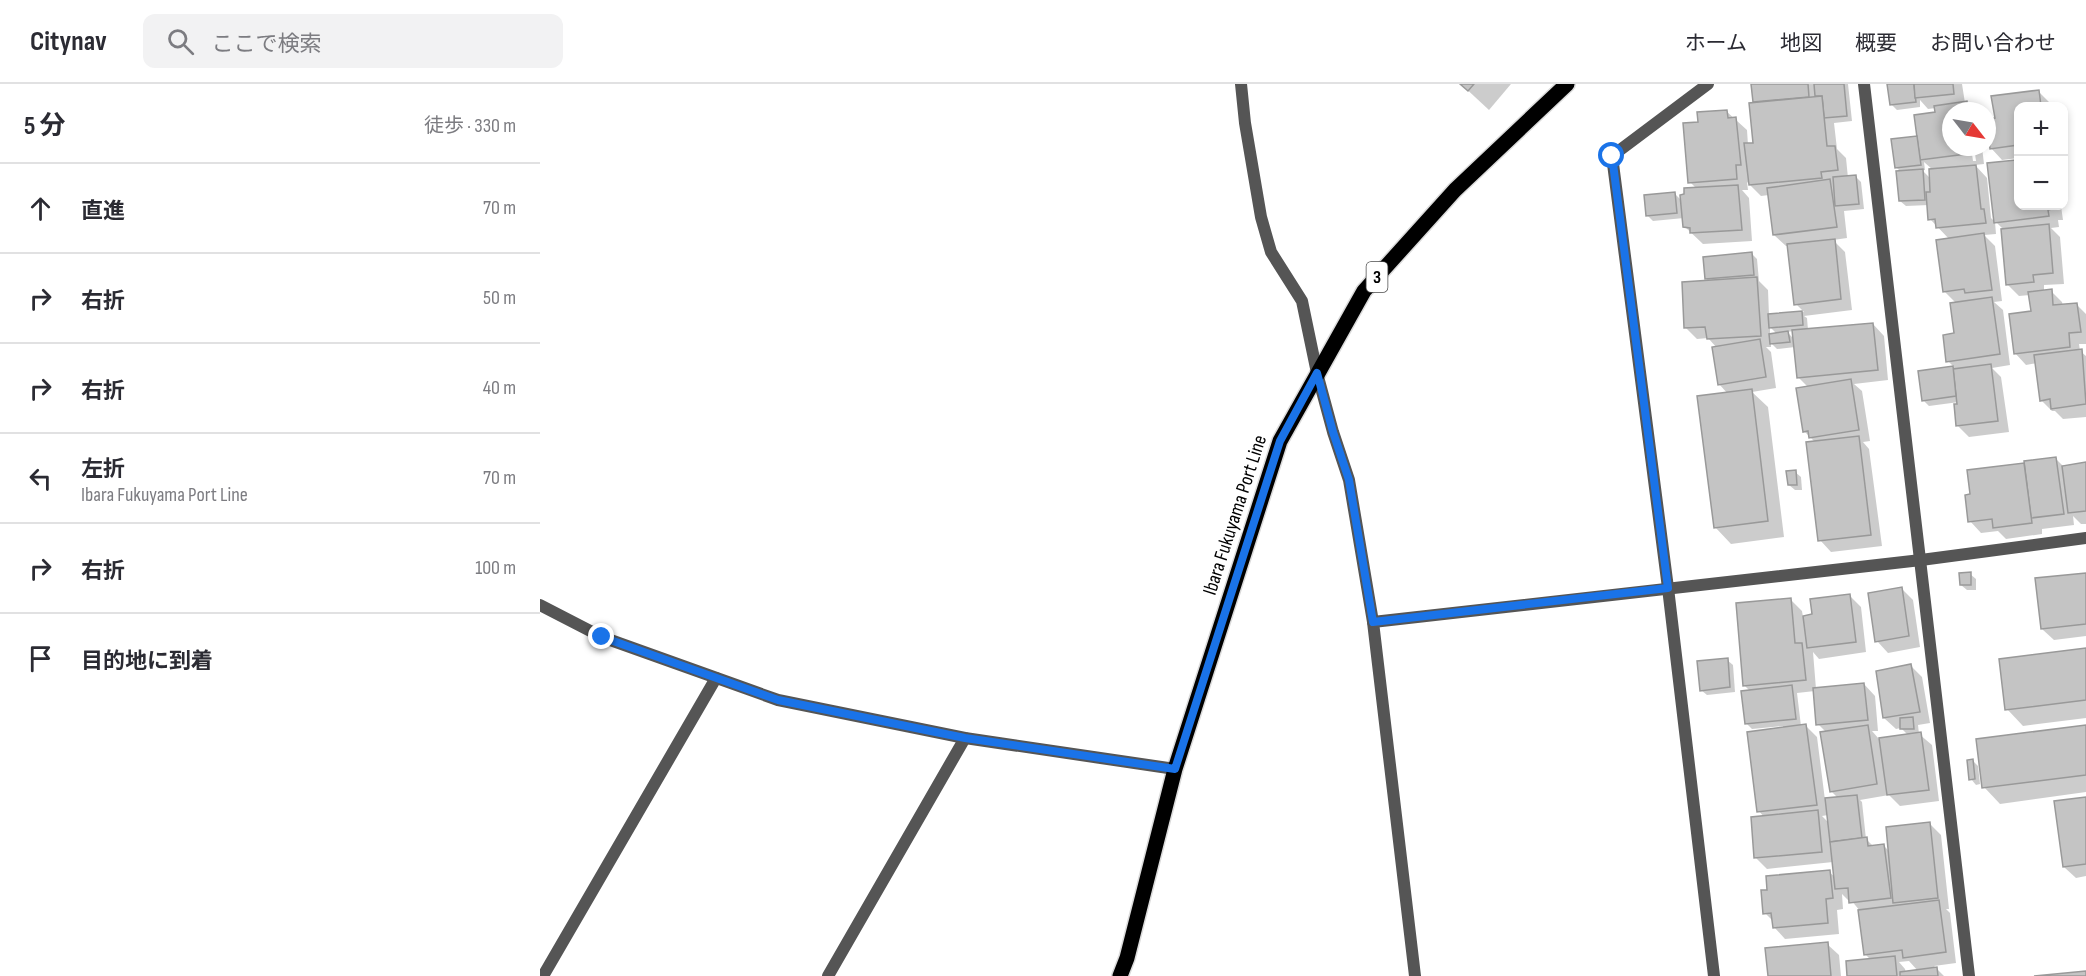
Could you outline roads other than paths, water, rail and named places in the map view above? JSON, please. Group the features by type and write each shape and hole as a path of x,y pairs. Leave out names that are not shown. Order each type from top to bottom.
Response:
{"main road":[{"name":"Ibara Fukuyama Port Line","path":"1120,976 1127,957 1175,769 1280,441 1364,291 1455,190 1567,84"}],"street":[{"path":"1241,84 1245,123 1261,217 1271,252 1302,301 1317,373 1349,480 1373,622 1415,976"},
{"path":"1708,84 1612,156 1668,588 1714,976"},
{"path":"1864,84 1969,976"},
{"path":"1373,622 1921,560 2086,538"},
{"path":"540,605 602,637 778,700 965,738 1175,769"},
{"path":"543,976 716,678"},
{"path":"828,976 965,738"}]}
